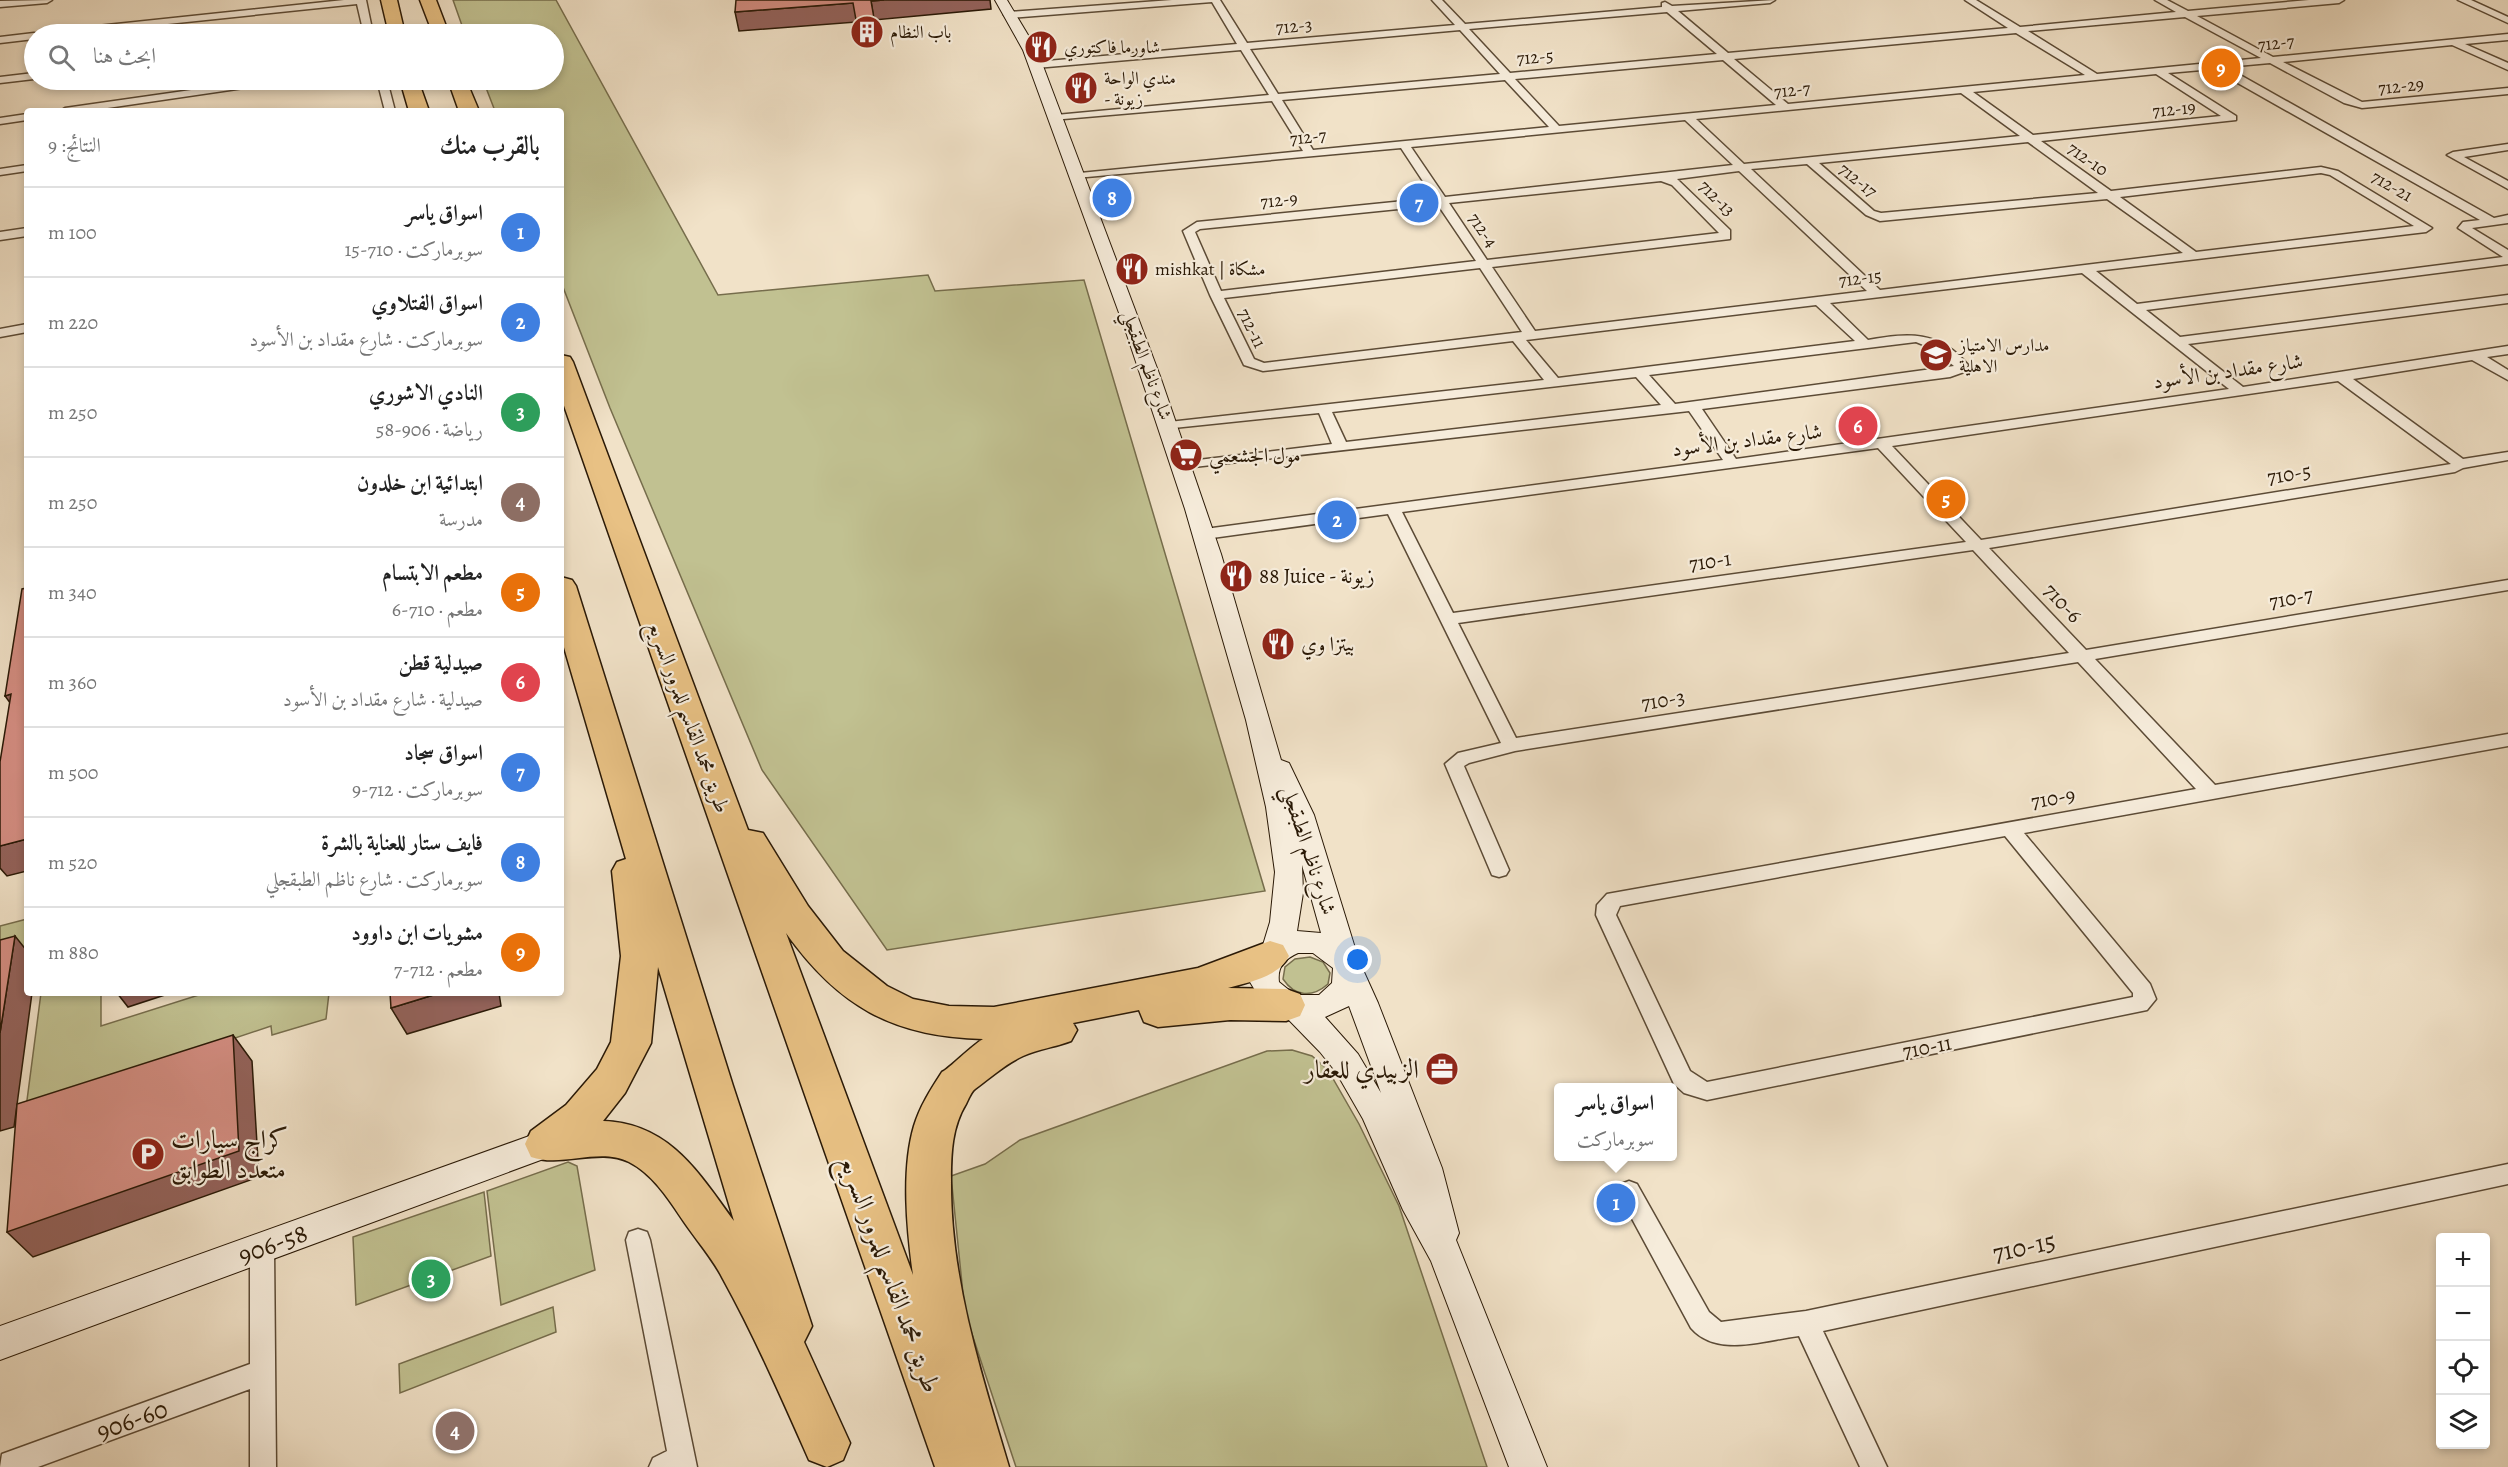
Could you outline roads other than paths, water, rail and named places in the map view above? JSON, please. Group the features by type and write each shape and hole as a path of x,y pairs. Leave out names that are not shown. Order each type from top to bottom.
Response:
{"highway":[{"path":"389,0 395,24"},
{"path":"428,0 437,24"},
{"path":"412,90 418,108"},
{"path":"461,90 468,108"},
{"name":"طريق محمد القاسم للمرور السريع","path":"564,370 960,1467"},
{"path":"564,596 829,1455"},
{"path":"708,769 786,903 817,945 855,986 870,997 904,1012 949,1022 994,1023 1198,983 1248,967 1272,954"},
{"path":"546,1144 581,1118 611,1081 631,1043 640,956 623,793"},
{"path":"984,1467 944,1320 930,1235 928,1194 934,1130 942,1106 961,1080 995,1051 1037,1034 1173,1008 1230,1004 1291,1006"},
{"path":"546,1144 587,1138 619,1140 646,1150 678,1178 738,1262 782,1347 829,1455"}],"main road":[{"name":"شارع ناظم الطبقجلي","path":"1017,0 1008,10 1036,65 1080,176 1169,426 1205,534 1264,743 1289,871 1287,911 1272,954"},
{"name":"شارع ناظم الطبقجلي","path":"1264,743 1285,778 1301,815 1346,967 1363,1003 1426,1168 1446,1254"},
{"path":"1291,1006 1312,1009 1327,1005 1340,997 1347,986 1346,967 1334,950 1319,943 1303,941 1287,944 1272,954 1264,966 1263,977 1274,998 1291,1006 1332,1043 1361,1084 1415,1199 1446,1254 1528,1467"},
{"name":"906-58","path":"0,1344 546,1144"}],"street":[{"path":"0,4 47,0"},
{"path":"141,24 361,0 367,24"},
{"path":"1008,10 1209,0"},
{"path":"1215,0 1310,154"},
{"path":"1437,0 1557,130"},
{"path":"1659,0 1785,107"},
{"name":"712-3","path":"1036,65 1770,0"},
{"path":"1970,0 2095,77"},
{"name":"712-29","path":"2160,0 2348,101 2362,105 2508,91"},
{"name":"712-5","path":"1056,118 2339,0"},
{"path":"2463,0 2508,20"},
{"path":"0,40 24,37"},
{"name":"712-7","path":"1080,176 2508,37"},
{"path":"2453,42 2508,67"},
{"path":"2214,65 2491,221"},
{"name":"712-19","path":"2031,140 2232,118 2158,71"},
{"path":"0,80 24,76"},
{"path":"86,108 209,90"},
{"path":"385,90 389,108"},
{"name":"712-10","path":"1963,90 2194,256"},
{"path":"0,121 24,117"},
{"path":"1688,117 1877,294"},
{"name":"712-17","path":"1810,161 2031,140"},
{"name":"712-4","path":"1404,144 1485,266 1524,336 1554,383"},
{"path":"2506,148 2453,154 2508,186"},
{"path":"1442,201 1810,161"},
{"name":"712-17","path":"1810,161 1870,213 1880,217 2109,195"},
{"path":"0,172 24,168"},
{"name":"712-21","path":"2109,195 2321,170 2334,173 2426,228 2194,256"},
{"name":"712-13","path":"1485,266 1726,236 1726,233 1676,183 1662,178"},
{"name":"712-9","path":"1216,295 1190,231 1191,228 1442,201"},
{"path":"2508,219 2464,228 2508,255"},
{"path":"0,236 24,232"},
{"name":"712-15","path":"1524,336 2194,256"},
{"path":"2134,308 2508,260"},
{"name":"712-11","path":"1485,266 1216,295 1249,362 1254,366 1524,336"},
{"path":"2085,269 2180,341 2240,391"},
{"path":"2180,341 2508,299"},
{"path":"1820,301 1865,344"},
{"path":"0,333 24,329"},
{"path":"1169,426 1554,383 1913,337 1934,342 1961,365 1959,369 1950,373 1672,409 1181,465"},
{"name":"شارع مقداد بن الأسود","path":"1205,534 1731,462 1882,444 2508,350"},
{"path":"2476,356 2508,376"},
{"path":"1638,372 1672,409"},
{"path":"2340,376 2456,459 2458,464"},
{"path":"1693,406 1731,462"},
{"path":"1324,409 1341,447"},
{"name":"710-6","path":"1882,444 2211,793"},
{"name":"710-5","path":"1978,545 2455,468 2458,464 2508,456"},
{"path":"1393,509 1511,746"},
{"name":"710-1","path":"1448,619 1978,545"},
{"name":"710-7","path":"2082,656 2508,585"},
{"name":"710-3","path":"1499,870 1454,764 1462,758 1498,753 1511,746 2082,656"},
{"name":"710-9","path":"1607,905 1614,900 2508,740"},
{"name":"710-11","path":"1607,905 1606,915 1682,1077 1692,1086 1707,1091 2139,1004 2145,999 2143,990 2010,829"},
{"name":"710-15","path":"1629,1191 1700,1320 1709,1330 1731,1334 1806,1323 2508,1174"},
{"path":"638,1240 676,1464"},
{"path":"262,1248 263,1467"},
{"path":"1806,1323 1874,1467"},
{"name":"906-60","path":"3,1467 262,1372"}],"place":[{"name":"باب النظام","path":"867,32"},
{"name":"شاورما فاكتوري","path":"1041,47"},
{"name":"مشويات ابن داوود","path":"2221,68"},
{"name":"مندي الواحة - زيونة","path":"1081,88"},
{"name":"فايف ستار للعناية بالشرة","path":"1112,198"},
{"name":"اسواق سجاد","path":"1419,203"},
{"name":"mishkat | مشكاة","path":"1132,269"},
{"name":"مدارس الامتياز الاهلية","path":"1936,355"},
{"name":"صيدلية قطن","path":"1858,426"},
{"name":"مول الجشعمي","path":"1186,455"},
{"name":"مطعم الابتسام","path":"1946,499"},
{"name":"اسواق الفتلاوي","path":"1337,520"},
{"name":"88 Juice - زيونة","path":"1236,576"},
{"name":"بيتزا وي","path":"1278,644"},
{"name":"الزبيدي للعقار","path":"1442,1069"},
{"name":"كراج سيارات متعدد الطوابق","path":"148,1154"},
{"name":"اسواق ياسر","path":"1616,1203"},
{"name":"النادي الاشوري","path":"431,1279"},
{"name":"ابتدائية ابن خلدون","path":"455,1431"}]}
